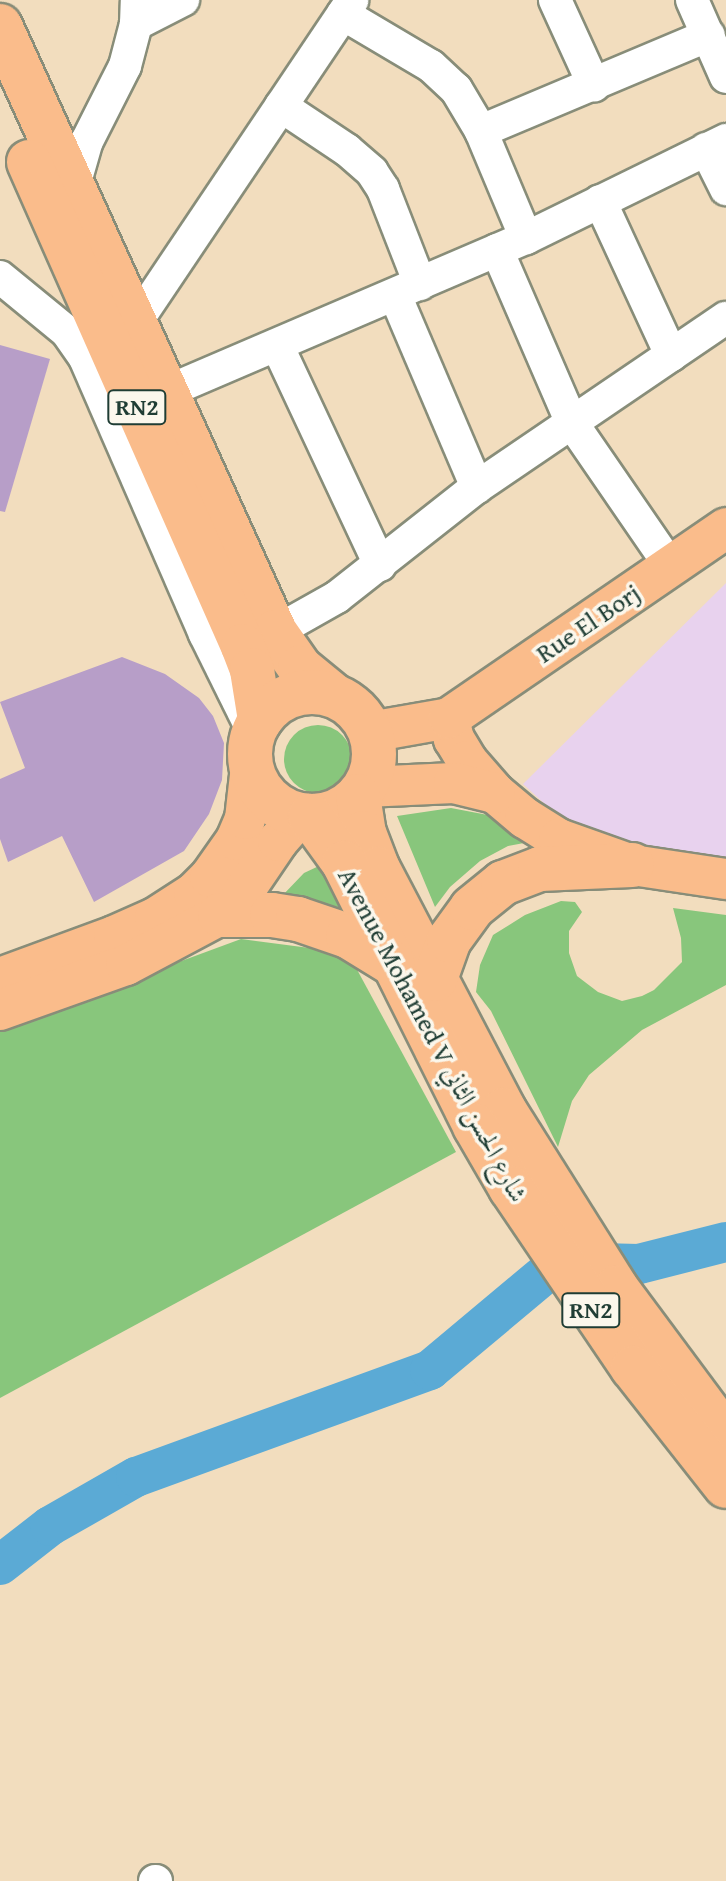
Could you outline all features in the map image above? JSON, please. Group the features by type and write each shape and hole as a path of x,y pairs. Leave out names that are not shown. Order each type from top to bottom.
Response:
{"highway":[{"name":"RN2","path":"0,26 275,632 300,668 361,715 370,732 373,767 361,792"},
{"name":"RN2","path":"0,98 243,646 252,670 255,739 264,793 287,811 306,816"},
{"path":"255,739 271,707 301,693 333,695"},
{"path":"306,816 336,811 361,792"},
{"name":"Avenue Mohamed V شارع الحسن الثاني","path":"361,792 370,851 435,979 490,1118 591,1310 724,1484"},
{"name":"Avenue Mohamed V شارع الحسن الثاني","path":"306,816 344,863 392,963 490,1118 726,1436"},
{"path":"435,979 449,940 472,908 503,883 540,869 632,865"},
{"path":"220,915 272,915 311,922 348,936 392,963"}],"main road":[{"name":"Rue El Borj","path":"449,718 726,528"},
{"path":"370,732 449,718 454,739 467,761 495,793 525,818 559,839 632,865 726,879"},
{"path":"0,978 114,936 155,918 194,893 210,877 236,840 248,807 255,739"},
{"path":"361,792 439,782 468,785 495,793"},
{"path":"0,1010 126,965 220,915 242,894 278,841 306,816"}],"street":[{"path":"76,193 80,158 116,87 136,12 183,0"},
{"path":"555,0 594,85"},
{"path":"692,0 726,77"},
{"path":"136,322 348,7 431,66 456,89 481,131 512,244 572,423 671,567"},
{"path":"481,131 709,35"},
{"path":"281,106 347,150 372,172 383,189 408,290 477,487"},
{"path":"166,392 512,244 716,145 726,189"},
{"path":"600,201 671,355"},
{"path":"0,277 67,332 85,358 205,634 255,739"},
{"path":"275,632 337,597 477,487 726,318"},
{"path":"277,345 380,565"}],"shaded area":[{"path":"726,583 726,867 704,866 575,827 559,817 523,784"}],"green space":[{"path":"318,725 342,735 352,759 342,783 318,793 294,783 284,759 294,735"},
{"path":"451,808 493,816 524,843 508,846 480,861 450,887 435,907 397,816"},
{"path":"321,865 344,909 306,898 281,897 304,873"},
{"path":"561,901 575,902 582,912 569,931 569,953 577,976 598,992 622,1001 642,996 654,990 682,962 681,938 673,908 726,915 726,985 642,1030 589,1075 572,1101 558,1147 491,1011 476,992 480,965 493,935 525,915"},
{"path":"241,939 348,953 456,1152 0,1398 0,1028"}],"building":[{"path":"0,345 50,359 5,512 0,511"},
{"path":"122,657 165,674 199,698 213,716 224,743 222,780 209,814 184,851 94,902 62,836 8,862 0,839 0,779 25,768 0,702"}],"waterway":[{"path":"0,1565 50,1526 136,1477 430,1370 559,1262 639,1264 726,1242"}]}
